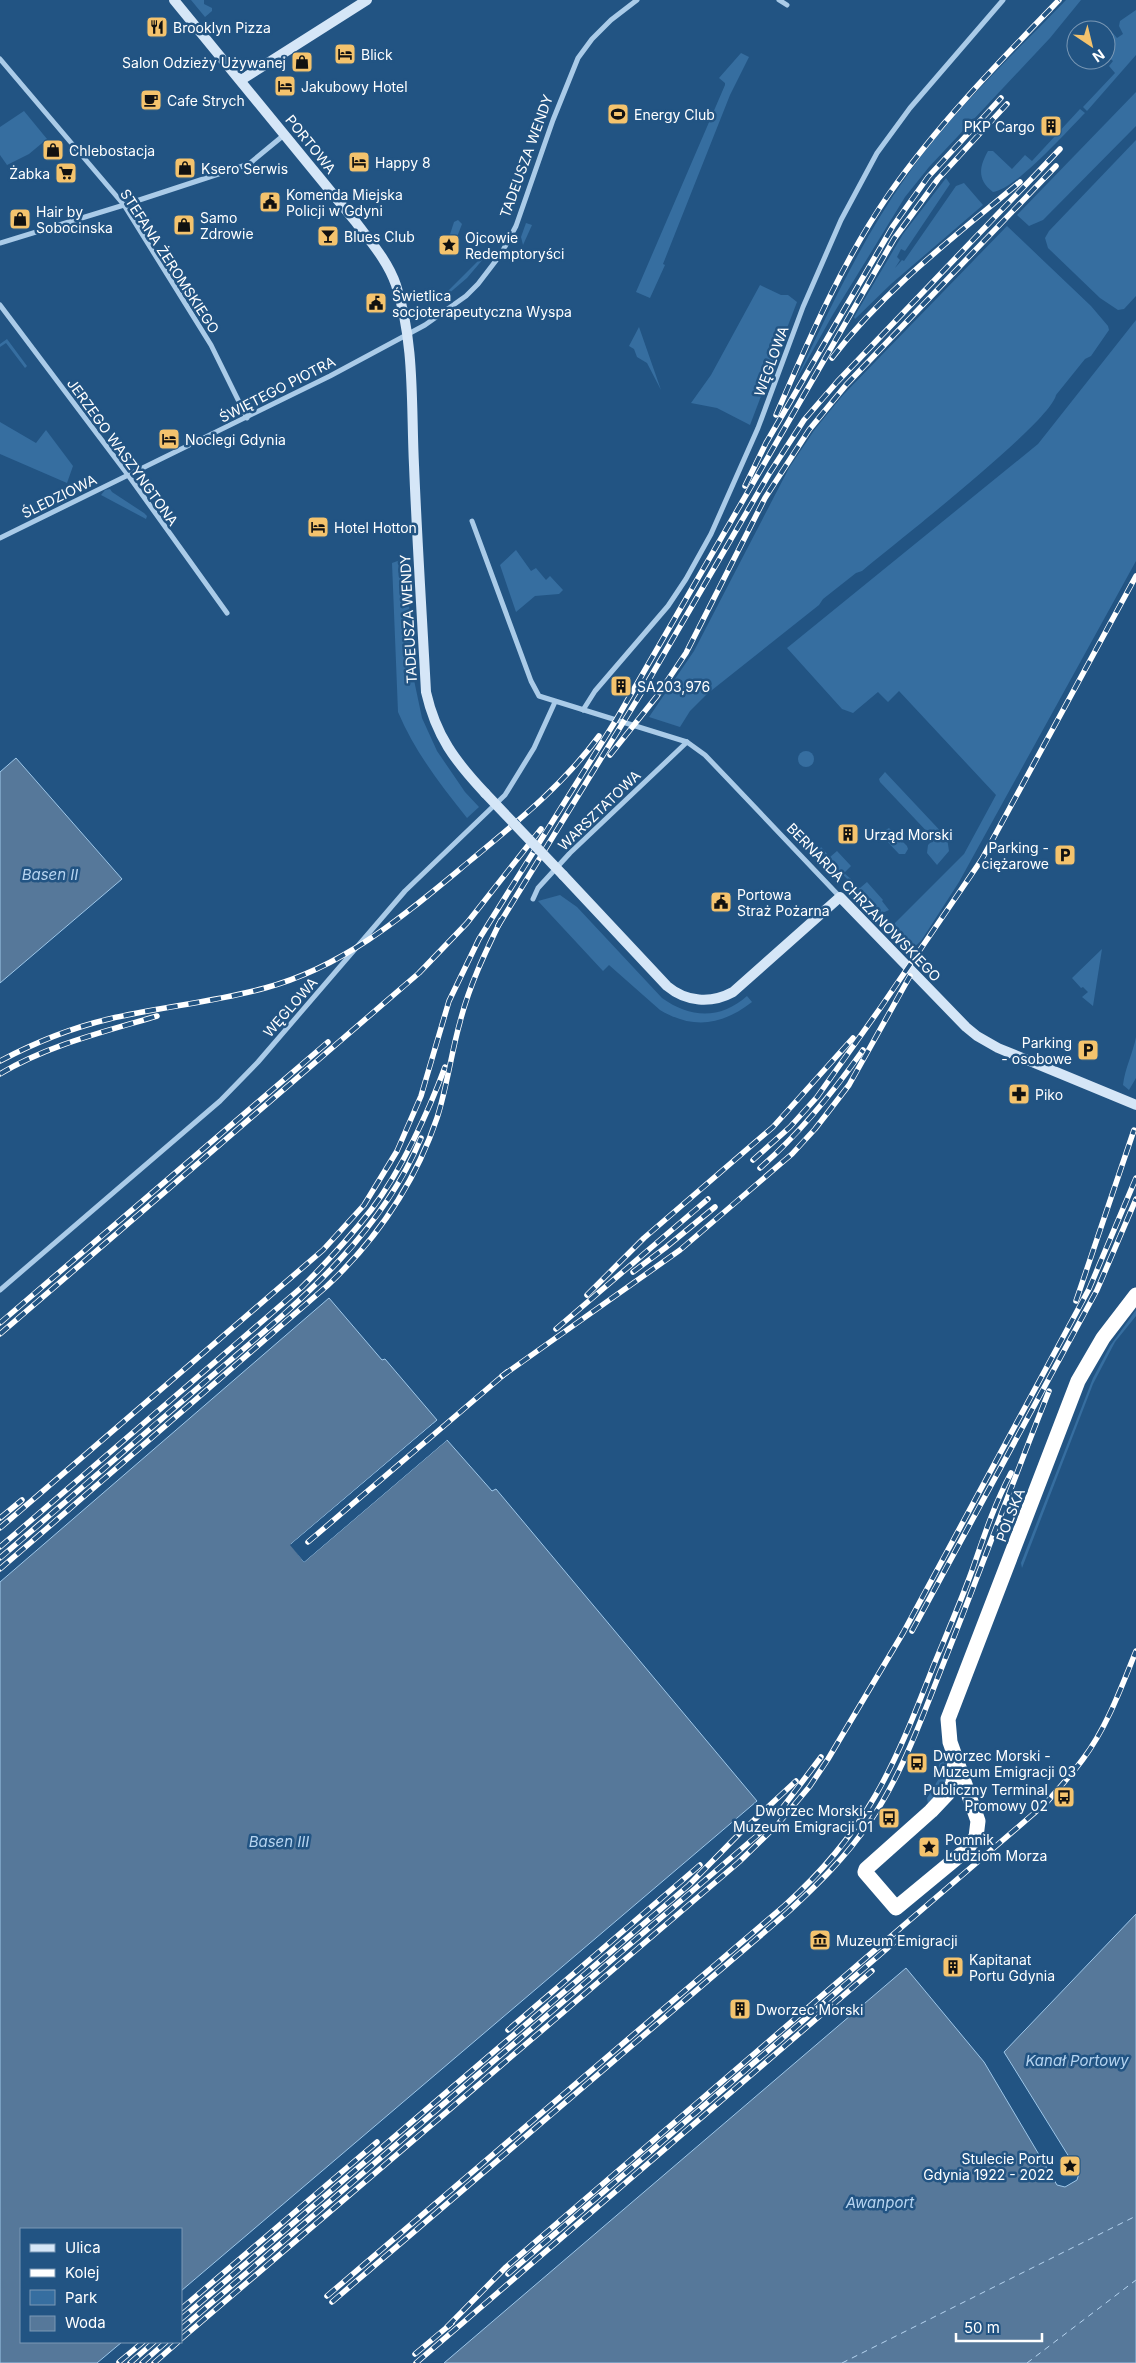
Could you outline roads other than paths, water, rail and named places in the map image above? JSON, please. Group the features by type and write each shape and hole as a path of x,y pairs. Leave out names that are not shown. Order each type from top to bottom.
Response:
{"highway":[{"name":"POLSKA","path":"955,1758 953,1782 948,1793 936,1807 866,1869 865,1872 896,1908 965,1851 976,1837 978,1821 947,1731 948,1719 1078,1381 1103,1338 1136,1295"}],"street":[{"name":"PORTOWA","path":"174,0 355,221 388,267 396,286 408,334"},
{"path":"241,80 367,0"},
{"name":"TADEUSZA WENDY","path":"637,0 611,20 592,39 578,58 553,120 516,226 501,254 478,284 466,296 443,314 408,334 426,692 433,718 452,756 485,794 667,986 679,994 701,1000 725,996 733,992 840,897"},
{"path":"779,0 787,5"},
{"name":"WĘGLOWA","path":"583,710 595,691 668,606 686,579 711,534 758,428 803,307 841,220 877,153 910,108 1003,0"},
{"name":"STEFANA ŻEROMSKIEGO","path":"0,59 124,206 211,345 247,418"},
{"path":"0,243 124,206 249,164 285,135"},
{"name":"JERZEGO WASZYNGTONA","path":"0,305 128,475 227,613"},
{"name":"ŚWIĘTEGO PIOTRA","path":"128,475 247,418 408,334"},
{"name":"ŚLEDZIOWA","path":"0,538 128,475"},
{"path":"472,521 534,689 542,698 583,710"},
{"name":"WĘGLOWA","path":"0,1290 220,1101 258,1062 405,891 505,795 534,748 555,702"},
{"name":"BERNARDA CHRZANOWSKIEGO","path":"583,710 687,742 705,755 912,973 978,1036 998,1048 1136,1105"},
{"name":"WARSZTATOWA","path":"533,899 538,888 570,853 687,742"}],"water":[{"name":"Basen II","path":"16,758 122,879 0,983 0,772"},
{"name":"Basen III","path":"329,1298 437,1420 291,1544 304,1562 447,1440 492,1491 496,1489 757,1801 182,2290 182,2228 20,2228 20,2343 121,2343 97,2363 0,2363 0,1582"},
{"name":"Awanport","path":"1136,1914 1136,2363 444,2363 906,1968 984,2062 1057,2185 1065,2187 1077,2180 1079,2173 1004,2052"}],"railway":[{"path":"776,415 841,274 889,194 928,142 949,118 1059,0"},
{"path":"745,486 766,443 893,226 928,177 1001,98"},
{"path":"0,1528 323,1250 364,1205 397,1151 421,1096 449,1001 479,939 616,720 894,239 938,179 1007,104"},
{"path":"498,926 640,695 769,474 804,420 837,382 1060,149"},
{"path":"610,755 657,696 686,653 765,498 809,430 846,385 1056,166"},
{"path":"832,358 874,309 897,286 1020,182"},
{"path":"753,1160 790,1127 817,1097 982,859 1136,576"},
{"path":"0,1061 53,1037 95,1023 265,988 295,978 350,952 400,918 522,817 555,787 599,736"},
{"path":"0,1334 419,973 467,923 541,829"},
{"path":"0,1569 327,1286 378,1229 406,1187 428,1142 437,1118 468,996 483,957 501,920"},
{"path":"502,1376 680,1250 792,1154 815,1129 849,1085 910,976"},
{"path":"0,1074 57,1047 157,1016"},
{"path":"587,1295 644,1238 773,1127 853,1038"},
{"path":"0,1323 328,1042"},
{"path":"760,1168 789,1141 815,1112 863,1050"},
{"path":"0,1547 302,1287 329,1259 371,1210 393,1178 422,1122 445,1067"},
{"path":"1076,1301 1134,1130"},
{"path":"0,1558 264,1331 326,1274 354,1244 380,1211 402,1176 421,1138"},
{"path":"182,2338 739,1862 778,1824 810,1786 903,1633 1089,1289 1136,1178"},
{"path":"556,1329 708,1199"},
{"path":"912,1631 1097,1290 1136,1199"},
{"path":"633,1272 715,1207"},
{"path":"308,1542 507,1372"},
{"path":"332,2302 788,1912 851,1847 881,1804 902,1765 920,1724 1049,1391"},
{"path":"327,2296 784,1906 813,1879 837,1851 857,1824 891,1767 964,1590 995,1507 1011,1473"},
{"path":"0,1518 22,1500"},
{"path":"447,2327 506,2267 1046,1803 1092,1747 1113,1707 1136,1651"},
{"path":"780,1811 821,1757"},
{"path":"182,2318 689,1885 739,1834 796,1781"},
{"path":"182,2328 760,1833"},
{"path":"508,2030 700,1865"},
{"path":"508,2274 897,1940"},
{"path":"416,2363 872,1971"},
{"path":"182,2308 377,2142"},
{"path":"415,2354 452,2323"},
{"path":"119,2362 142,2343"},
{"path":"130,2363 153,2343"},
{"path":"142,2363 165,2343"},
{"path":"154,2363 177,2343"}],"place":[{"name":"Brooklyn Pizza","path":"157,27"},
{"name":"Blick","path":"345,54"},
{"name":"Salon Odzieży Używanej","path":"302,62"},
{"name":"Jakubowy Hotel","path":"285,86"},
{"name":"Cafe Strych","path":"151,100"},
{"name":"Energy Club","path":"618,114"},
{"name":"PKP Cargo","path":"1051,126"},
{"name":"Chlebostacja","path":"53,150"},
{"name":"Happy 8","path":"359,162"},
{"name":"Ksero Serwis","path":"185,168"},
{"name":"Żabka","path":"66,173"},
{"name":"Komenda Miejska Policji w Gdyni","path":"270,202"},
{"name":"Hair by Sobocinska","path":"20,219"},
{"name":"Samo Zdrowie","path":"184,225"},
{"name":"Blues Club","path":"328,236"},
{"name":"Ojcowie Redemptoryści","path":"449,245"},
{"name":"Świetlica socjoterapeutyczna Wyspa","path":"376,303"},
{"name":"Noclegi Gdynia","path":"169,439"},
{"name":"Hotel Hotton","path":"318,527"},
{"name":"SA203,976","path":"621,686"},
{"name":"Urząd Morski","path":"848,834"},
{"name":"Parking - ciężarowe","path":"1065,855"},
{"name":"Portowa Straż Pożarna","path":"721,902"},
{"name":"Parking - osobowe","path":"1088,1050"},
{"name":"Piko","path":"1019,1094"},
{"name":"Dworzec Morski - Muzeum Emigracji 03","path":"917,1763"},
{"name":"Publiczny Terminal Promowy 02","path":"1064,1797"},
{"name":"Dworzec Morski - Muzeum Emigracji 01","path":"889,1818"},
{"name":"Pomnik Ludziom Morza","path":"929,1847"},
{"name":"Muzeum Emigracji","path":"820,1940"},
{"name":"Kapitanat Portu Gdynia","path":"953,1967"},
{"name":"Dworzec Morski","path":"740,2009"},
{"name":"Stulecie Portu Gdynia 1922 - 2022","path":"1070,2166"}],"water label":[{"name":"Kanał Portowy","path":"1077,2060"}]}
